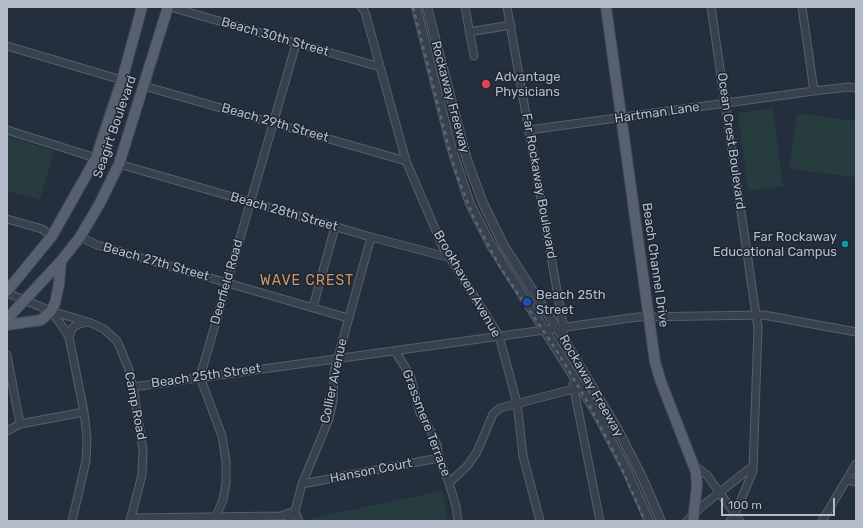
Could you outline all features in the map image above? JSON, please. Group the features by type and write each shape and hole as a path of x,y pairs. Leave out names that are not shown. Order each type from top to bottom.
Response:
{"main road":[{"name":"Seagirt Boulevard","path":"7,292 52,236 96,158 122,80 142,7"},
{"name":"Seagirt Boulevard","path":"7,319 61,261 80,237 100,203 119,164 169,7"},
{"name":"Beach Channel Drive","path":"606,7 655,362 658,374 695,466 697,480 691,519"},
{"path":"7,325 41,320 51,312 59,284 61,261"}],"street":[{"name":"Beach 30th Street","path":"169,7 380,67"},
{"name":"Brookhaven Avenue","path":"361,7 365,12 406,161 442,245 499,336 517,403 523,456 540,521"},
{"name":"Rockaway Freeway","path":"416,7 452,150 467,196 491,245 571,370 577,387 603,424 627,471 648,521"},
{"name":"Rockaway Freeway","path":"427,7 465,154 478,192 504,246 560,327 565,341 629,451 661,521"},
{"path":"465,7 474,56"},
{"name":"Far Rockaway Boulevard","path":"507,7 530,130 560,327"},
{"name":"Ocean Crest Boulevard","path":"711,7 758,328 752,475 735,514 730,521"},
{"path":"802,7 814,91"},
{"path":"469,32 511,25"},
{"name":"Deerfield Road","path":"200,377 296,44"},
{"path":"7,46 122,80"},
{"name":"Beach 29th Street","path":"144,86 406,161"},
{"name":"Hartman Lane","path":"530,130 814,91 848,87 856,88"},
{"path":"7,130 96,158"},
{"name":"Beach 28th Street","path":"119,164 335,227 450,258"},
{"path":"7,219 42,229 52,236"},
{"path":"312,307 335,227"},
{"name":"Beach 27th Street","path":"80,237 96,245 348,318"},
{"name":"Collier Avenue","path":"288,521 295,511 302,484 329,419 333,401 334,372 339,359 348,318 371,237"},
{"name":"Camp Road","path":"7,292 51,312 61,313 91,323 104,329 117,341 129,370 133,387 144,460 142,475 131,519"},
{"path":"51,312 69,337 84,412 87,438 86,461 72,521"},
{"name":"Beach 25th Street","path":"133,387 544,329 649,317 756,314 771,315 856,332"},
{"path":"69,337 72,329 76,325 91,323"},
{"name":"Grassmere Terrace","path":"395,351 410,375 420,413 437,445 439,458 456,506 458,521"},
{"path":"7,355 20,424"},
{"path":"200,377 222,436 226,462 226,483 215,519"},
{"path":"449,483 468,465 477,452 493,414 500,408 577,387 600,521"},
{"path":"7,431 20,424 84,412"},
{"name":"Hanson Court","path":"302,484 439,458"},
{"path":"822,521 856,464"},
{"path":"695,466 707,475 740,521"},
{"path":"691,519 720,492 753,466"},
{"path":"846,480 856,482"},
{"path":"131,519 215,519 281,516 295,511 299,521"}],"green space":[{"path":"773,108 783,186 748,191 738,113"},
{"path":"797,113 856,121 856,177 789,169"},
{"path":"7,136 54,151 40,200 7,191"},
{"path":"442,491 447,521 312,521 311,518"}],"railway":[{"path":"413,7 451,156 473,216 500,267 555,348 587,401 618,460 645,521"}],"place":[{"name":"Advantage Physicians","path":"486,84"},
{"name":"Far Rockaway Educational Campus","path":"845,244"},
{"name":"Beach 25th Street","path":"527,302"}],"district":[{"name":"WAVE CREST","path":"307,281"}]}
